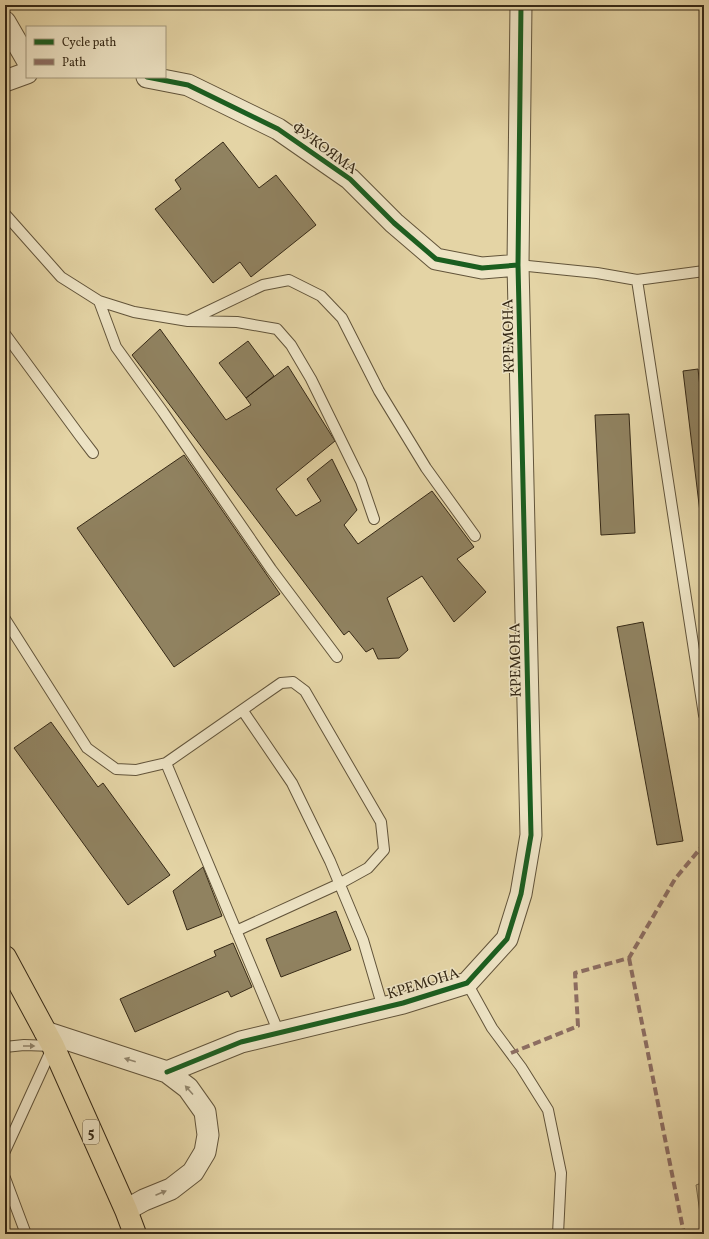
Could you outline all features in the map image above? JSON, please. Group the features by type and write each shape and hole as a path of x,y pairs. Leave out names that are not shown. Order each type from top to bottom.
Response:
{"main road":[{"name":"5","path":"5,957 49,1039 126,1210 134,1233"}],"street":[{"name":"КРЕМОНА","path":"167,1072 241,1042 403,1003 467,983 507,939 521,894 531,835 518,265 521,5"},
{"path":"5,22 26,58"},
{"path":"5,81 26,73"},
{"name":"ФУКОЯМА","path":"152,78 188,85 278,129 350,179 394,222 436,259 482,268 518,265"},
{"path":"49,1039 167,1072 188,1088 205,1112 208,1135 205,1152 193,1172 171,1188 126,1210"}],"lane":[{"path":"5,214 61,277 99,301 134,312 188,321 237,322 277,329 291,345 311,378 361,482 374,519"},
{"path":"518,265 597,273 637,280 704,271"},
{"path":"188,321 263,285 290,280 321,296 342,318 387,405 426,468 475,536"},
{"path":"637,280 704,716"},
{"path":"99,301 116,347 163,412 271,569 337,657"},
{"path":"5,334 93,453"},
{"path":"5,619 87,748 116,769 136,770 166,763 243,711 281,683 293,682 305,691 381,822 384,850 368,868 340,884 236,931"},
{"path":"243,711 292,783 330,861 364,940 383,1008"},
{"path":"166,763 279,1033"},
{"path":"467,983 492,1028 521,1067 548,1110 561,1173 558,1234"},
{"path":"5,1047 24,1046 49,1039"},
{"path":"5,1151 49,1039"},
{"path":"5,1178 26,1234"}],"shaded area":[{"path":"704,1182 704,1234 703,1234 696,1185"}],"building":[{"path":"223,142 259,188 276,175 316,225 251,277 240,262 213,283 155,209 181,189 175,180"},
{"path":"160,329 226,420 251,405 246,398 288,366 335,441 276,489 296,516 321,501 307,479 332,459 357,510 344,525 358,544 432,491 474,547 457,559 486,592 454,622 422,576 387,598 408,650 399,658 378,659 373,648 366,652 349,631 344,635 132,355"},
{"path":"248,341 274,376 246,398 219,363"},
{"path":"698,369 704,424 704,528 702,529 683,371"},
{"path":"629,414 635,533 601,535 595,415"},
{"path":"184,455 280,594 174,667 77,528"},
{"path":"643,622 683,841 657,845 617,627"},
{"path":"51,722 98,787 103,783 170,875 128,905 14,748"},
{"path":"203,867 222,916 187,930 173,891"},
{"path":"336,911 351,950 281,977 266,939"},
{"path":"233,943 252,987 231,997 228,991 135,1032 120,999 216,956 214,951"}],"marked path":[{"path":"511,1053 578,1026 575,973 629,958 675,879 704,844"},
{"path":"629,958 684,1234"}],"cycle path":[{"path":"167,1072 241,1042 403,1003 467,983 507,939 521,894 531,835 518,265 521,5"},
{"path":"152,78 188,85 278,129 350,179 394,223 436,259 482,268 518,265"}]}
